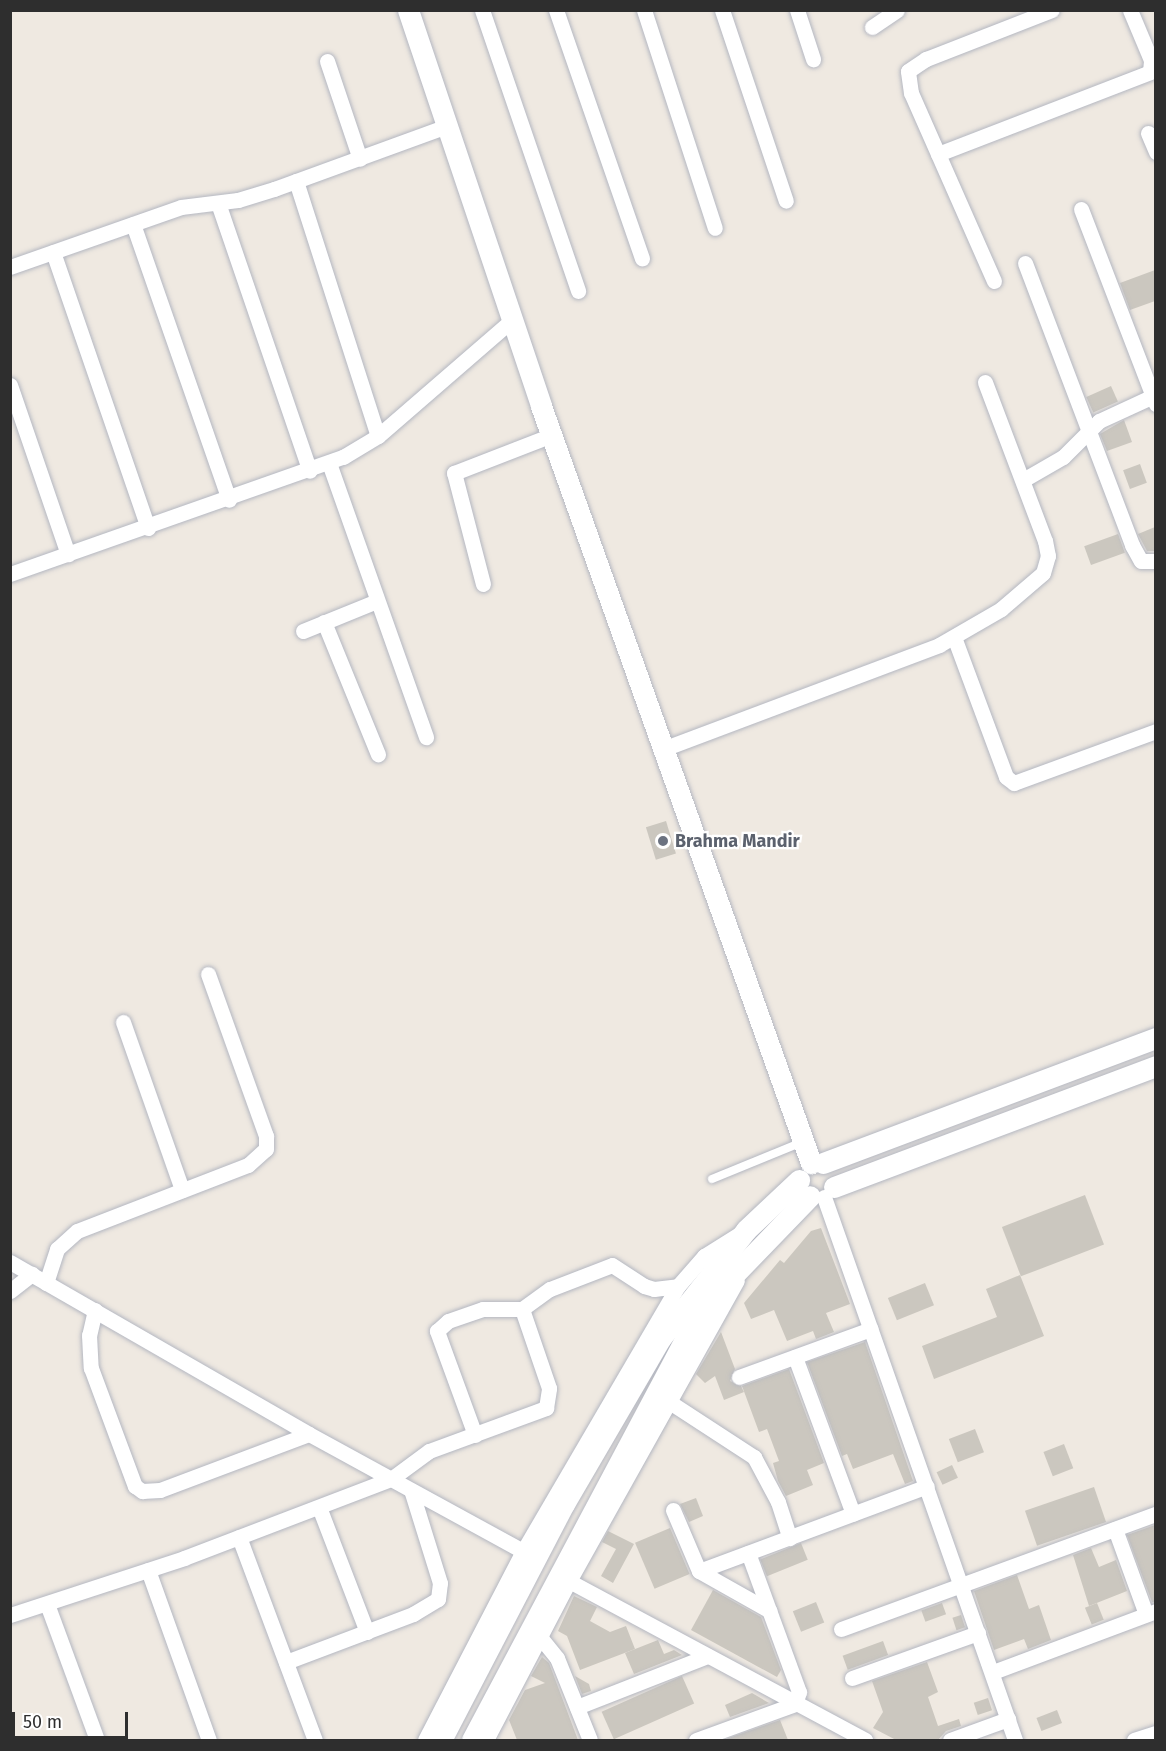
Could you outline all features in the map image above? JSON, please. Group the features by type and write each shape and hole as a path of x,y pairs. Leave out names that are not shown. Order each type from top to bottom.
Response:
{"main road":[{"path":"408,10 552,435 817,1181"},
{"path":"441,1740 564,1504 660,1339 746,1230 817,1181 1155,1038"},
{"path":"472,1740 693,1325 817,1181 1155,1066"}],"street":[{"path":"482,10 578,291"},
{"path":"556,10 642,259"},
{"path":"644,10 714,228"},
{"path":"722,10 786,201"},
{"path":"797,10 813,58"},
{"path":"872,27 897,10"},
{"path":"994,281 911,93 908,71 926,59 1052,10"},
{"path":"938,154 1150,72 1151,60 1130,10"},
{"path":"327,62 360,159"},
{"path":"10,267 181,207 218,203 296,181 447,126"},
{"path":"1148,133 1155,152"},
{"path":"296,181 378,436"},
{"path":"218,203 310,471"},
{"path":"1023,480 1063,457 1088,430 1112,414 1154,400 1081,209"},
{"path":"133,224 229,500"},
{"path":"53,252 148,528"},
{"path":"1025,263 1132,545 1141,561 1155,561"},
{"path":"10,574 229,500 329,463 378,436 513,320"},
{"path":"663,749 954,637 1001,609 1043,573 1048,556 1045,541 985,382"},
{"path":"10,385 68,554"},
{"path":"483,584 454,473 552,435"},
{"path":"329,463 426,737"},
{"path":"303,631 377,601"},
{"path":"324,622 378,754"},
{"path":"954,637 1006,777 1014,783 1155,731"},
{"path":"46,1282 57,1249 77,1231 248,1165 266,1149 266,1136 208,974"},
{"path":"123,1022 182,1190"},
{"path":"817,1181 962,1584 1015,1740"},
{"path":"425,1740 523,1551 678,1286 704,1256 746,1230"},
{"path":"486,1740 569,1581 668,1401 753,1256"},
{"path":"10,1262 309,1434 523,1551"},
{"path":"475,1435 437,1331 448,1320 483,1309 522,1309 550,1289 612,1265 644,1286 654,1289 678,1286"},
{"path":"10,1291 32,1274"},
{"path":"10,1615 147,1570 319,1507 391,1479 429,1450 540,1412 550,1402 549,1388 522,1309"},
{"path":"95,1310 89,1335 91,1368 135,1486 142,1491 160,1490 309,1434"},
{"path":"738,1377 871,1329"},
{"path":"795,1357 853,1514"},
{"path":"668,1401 754,1457 778,1502 790,1538"},
{"path":"699,1570 927,1486"},
{"path":"286,1662 413,1614 438,1599 440,1583 411,1490"},
{"path":"319,1507 366,1632"},
{"path":"673,1509 699,1570 770,1611"},
{"path":"841,1629 1155,1514"},
{"path":"993,1672 1151,1612 1115,1529"},
{"path":"239,1537 315,1740"},
{"path":"748,1553 797,1682 795,1704"},
{"path":"147,1570 209,1740"},
{"path":"569,1581 865,1740"},
{"path":"46,1604 97,1740"},
{"path":"852,1678 978,1633"},
{"path":"540,1637 557,1658 590,1740"},
{"path":"577,1707 707,1656"},
{"path":"696,1740 795,1704"},
{"path":"950,1740 1008,1719"},
{"path":"1134,1740 1155,1733"}],"lane":[{"path":"712,1179 803,1142"}],"building":[{"path":"1155,270 1155,301 1130,310 1120,283"},
{"path":"1111,386 1118,402 1093,413 1086,397"},
{"path":"1124,420 1132,442 1107,451 1100,434"},
{"path":"1140,464 1147,483 1130,489 1123,470"},
{"path":"1155,527 1155,551 1147,551 1138,534"},
{"path":"1118,534 1125,553 1091,565 1084,546"},
{"path":"666,821 676,854 656,860 646,827"},
{"path":"1085,1195 1104,1244 1021,1276 1002,1227"},
{"path":"821,1228 850,1304 826,1313 834,1332 816,1339 813,1331 787,1341 774,1310 751,1319 744,1303 780,1260 784,1263 811,1231"},
{"path":"1020,1275 1044,1336 934,1379 922,1346 997,1317 986,1289"},
{"path":"925,1283 934,1305 897,1320 888,1298"},
{"path":"721,1332 735,1369 730,1381 741,1386 744,1392 724,1400 715,1376 705,1383 696,1374"},
{"path":"865,1342 913,1481 905,1484 893,1454 853,1469 847,1454 842,1456 807,1362"},
{"path":"789,1369 824,1463 807,1470 813,1485 786,1496 778,1481 773,1463 779,1461 767,1429 759,1432 742,1386"},
{"path":"975,1429 984,1452 958,1462 949,1439"},
{"path":"1064,1444 1073,1468 1053,1476 1043,1452"},
{"path":"952,1465 958,1478 943,1485 937,1472"},
{"path":"1094,1487 1106,1522 1037,1546 1025,1511"},
{"path":"696,1498 703,1516 689,1522 680,1504"},
{"path":"1155,1525 1155,1602 1152,1602 1127,1535"},
{"path":"670,1528 690,1574 655,1589 635,1543"},
{"path":"608,1531 634,1544 613,1583 601,1576 616,1549 602,1542"},
{"path":"801,1543 808,1560 767,1576 760,1559"},
{"path":"1091,1548 1099,1567 1116,1560 1127,1591 1089,1606 1073,1555"},
{"path":"1017,1575 1029,1609 1039,1605 1051,1640 1028,1649 1024,1639 994,1650 974,1591"},
{"path":"713,1590 761,1617 781,1670 777,1677 691,1630"},
{"path":"574,1596 597,1607 590,1621 610,1632 626,1626 635,1649 580,1670 567,1636 558,1631"},
{"path":"816,1602 824,1622 801,1632 793,1611"},
{"path":"942,1603 946,1614 925,1622 921,1611"},
{"path":"1097,1603 1104,1620 1092,1625 1085,1608"},
{"path":"961,1615 965,1627 956,1630 952,1618"},
{"path":"658,1640 664,1654 674,1650 682,1655 634,1674 625,1653"},
{"path":"883,1641 888,1655 848,1670 843,1656"},
{"path":"542,1657 549,1663 578,1740 517,1740 509,1720 525,1690 545,1683 531,1676"},
{"path":"927,1662 938,1692 928,1697 938,1726 959,1719 961,1726 946,1731 938,1740 896,1740 873,1728 883,1712 872,1681"},
{"path":"575,1676 589,1684 591,1691 582,1694"},
{"path":"682,1676 694,1703 614,1739 602,1712"},
{"path":"752,1693 769,1703 730,1717 725,1705"},
{"path":"988,1698 992,1710 978,1715 974,1703"},
{"path":"1057,1710 1062,1723 1041,1731 1036,1718"},
{"path":"780,1720 788,1740 723,1740"}],"place":[{"name":"Brahma Mandir","path":"663,841"}]}
